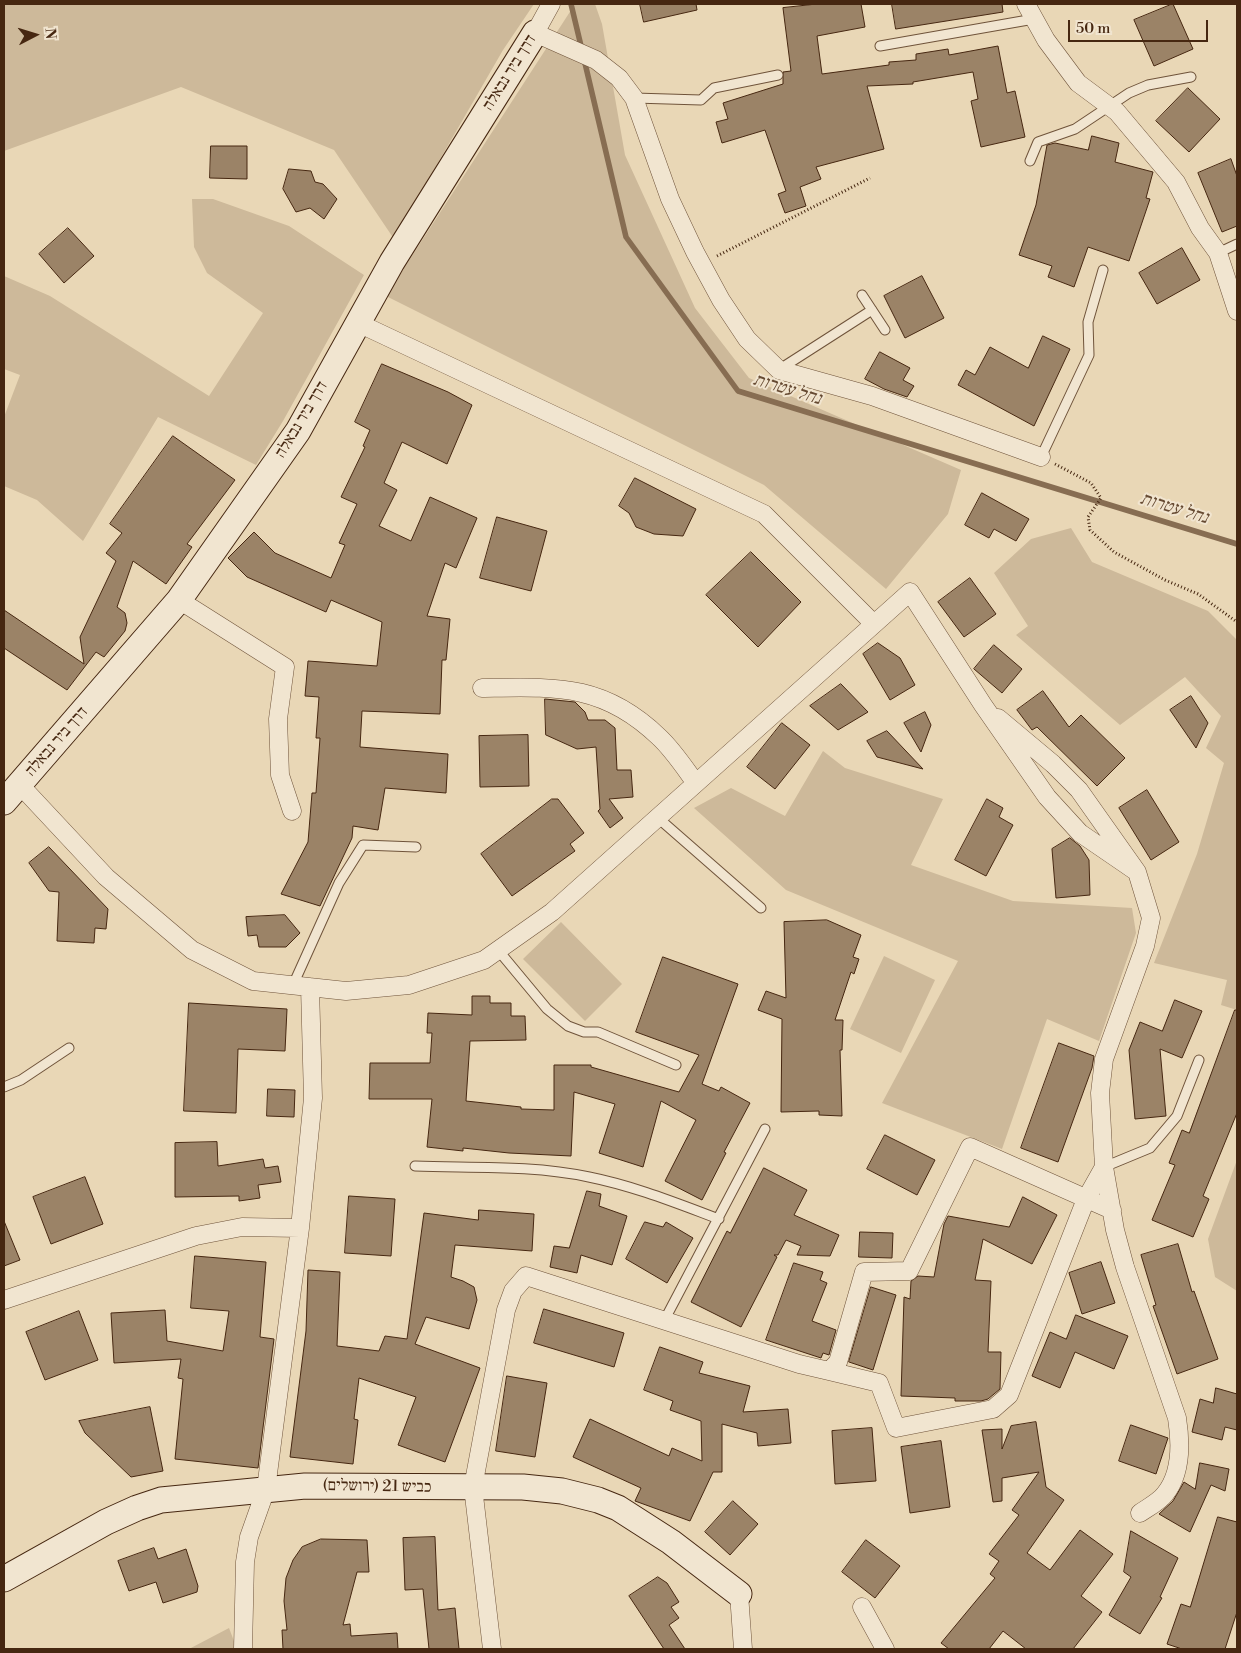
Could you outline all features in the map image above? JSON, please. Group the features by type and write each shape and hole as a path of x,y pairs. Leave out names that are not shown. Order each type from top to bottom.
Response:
{"street":[{"name":"דרך ביר נבאלה","path":"12,793 179,600 298,432 392,262 535,33 551,4"},
{"path":"1030,11 1046,40 1078,83 1109,106 1144,142 1176,182 1200,228 1218,253 1237,311"},
{"path":"535,33 596,60 619,78 634,98 670,199 701,264 721,300 747,340 780,370 872,396 1041,457"},
{"path":"358,323 764,514 874,624"},
{"path":"12,793 106,877 192,950 253,980 346,991 409,985 484,960 552,912 656,816 910,592 1022,763 1080,833 1137,872"},
{"path":"179,600 285,667 278,719 280,775 292,812"},
{"path":"482,688 544,687 588,693 625,708 660,738 695,782"},
{"path":"983,705 1053,764 1079,790 1137,872 1151,918 1145,946 1104,1059 1100,1093 1104,1167 1125,1267 1177,1418 1180,1440 1177,1470 1165,1494 1140,1514"},
{"path":"243,1649 245,1562 249,1537 266,1489 300,1228 313,1098 310,987"},
{"path":"829,1371 838,1362 864,1272 909,1271 970,1147 1112,1210"},
{"path":"492,1649 473,1487 506,1310 513,1291 526,1276 799,1364 879,1383 896,1428 993,1409 1009,1395 1086,1199 1104,1167"},
{"path":"4,1300 196,1236 242,1227 300,1228"},
{"name":"כביש 21 (ירושלים)","path":"4,1579 106,1522 161,1500 266,1489 356,1485 523,1487 562,1491 605,1503 647,1526 739,1594"},
{"path":"739,1594 743,1649"},
{"path":"862,1607 885,1649"}],"lane":[{"path":"880,46 1030,11"},
{"path":"634,98 701,100 714,88 778,75"},
{"path":"1030,161 1038,142 1075,129 1129,93 1148,86 1191,78"},
{"path":"1218,253 1237,244"},
{"path":"1041,457 1089,355 1088,322 1103,270"},
{"path":"862,295 885,330"},
{"path":"780,370 872,310"},
{"path":"656,816 761,908"},
{"path":"292,985 339,883 362,845 416,848"},
{"path":"498,950 547,1009 568,1026 584,1032 598,1032 676,1065"},
{"path":"4,1087 21,1080 69,1048"},
{"path":"1104,1167 1150,1148 1177,1116 1199,1060"},
{"path":"664,1321 765,1129"},
{"path":"415,1166 531,1170 588,1176 651,1194 719,1219"}],"path":[{"path":"701,264 870,178"},
{"path":"1041,457 1091,484 1100,498 1088,517 1090,530 1114,552 1165,580 1198,594 1237,622"}],"shaded area":[{"path":"4,4 534,4 503,50 394,239 334,150 181,87 4,151"},
{"path":"575,4 595,4 602,24 625,155 695,308 749,378 961,470 948,514 886,589 764,485 386,296"},
{"path":"192,199 213,199 289,226 364,275 283,421 256,465 158,417 83,541 37,500 4,486 4,417 20,375 4,369 4,276 50,296 209,396 263,313 207,273 194,247"},
{"path":"1071,528 1092,562 1208,611 1237,640 1237,1010 1221,1005 1227,980 1154,963 1197,854 1224,763 1206,748 1221,716 1185,677 1120,725 1016,635 1028,626 994,573 1031,539"},
{"path":"823,751 845,768 943,799 911,865 1013,901 1132,908 1136,933 1099,1041 1047,1019 1002,1149 882,1103 958,961 786,890 694,808 731,788 785,816"},
{"path":"561,922 622,984 585,1021 523,959"},
{"path":"884,956 935,980 901,1053 850,1029"},
{"path":"1237,1160 1237,1291 1215,1277 1208,1239"},
{"path":"229,1628 237,1649 189,1649"}],"building":[{"path":"640,4 696,4 697,10 644,22"},
{"path":"817,4 861,4 865,27 817,36 822,74 889,65 889,62 916,60 916,54 948,49 949,55 998,46 1007,93 1015,91 1025,137 981,147 971,101 978,99 973,72 913,82 913,84 867,86 884,149 816,167 821,179 800,187 806,206 785,213 778,194 786,191 765,130 722,143 716,122 728,119 723,103 783,84 783,72 791,71 783,8"},
{"path":"892,4 1002,4 1003,12 896,29"},
{"path":"1173,4 1193,49 1154,66 1134,20"},
{"path":"1188,88 1220,119 1189,152 1156,121"},
{"path":"1092,136 1119,143 1115,162 1153,172 1146,198 1150,199 1129,261 1088,247 1074,287 1048,277 1052,266 1019,255 1036,205 1047,145 1055,143 1088,150"},
{"path":"211,146 247,146 247,179 210,178"},
{"path":"1231,159 1237,176 1237,226 1222,232 1198,173"},
{"path":"289,169 311,171 315,182 323,184 337,199 324,219 310,208 296,212 283,189"},
{"path":"68,228 94,256 64,283 39,254"},
{"path":"1182,248 1200,280 1157,304 1139,273"},
{"path":"922,276 944,318 905,338 884,296"},
{"path":"1043,336 1070,349 1034,426 958,385 966,370 975,375 990,347 1028,368"},
{"path":"880,352 910,368 903,380 914,386 907,397 884,389 865,379"},
{"path":"382,364 448,392 472,405 447,464 402,442 384,483 397,490 379,526 411,541 430,497 477,518 456,568 445,563 427,616 450,619 446,660 442,660 440,714 362,711 360,747 448,754 446,793 385,788 378,830 353,826 352,838 320,906 281,894 308,842 312,793 316,793 320,738 316,738 319,697 305,696 308,661 377,666 382,622 331,600 326,612 247,577 228,558 254,532 275,553 331,578 345,545 339,543 357,504 341,497 365,447 363,446 370,430 355,422"},
{"path":"173,436 235,480 187,544 192,547 166,584 133,561 117,607 125,613 127,623 125,631 104,657 96,652 67,690 4,648 4,610 84,664 80,637 116,561 106,553 122,533 110,524"},
{"path":"635,478 696,509 683,536 654,534 636,527 629,513 619,506"},
{"path":"982,493 1029,519 1016,541 994,529 989,538 965,525"},
{"path":"497,517 547,531 531,591 480,578"},
{"path":"751,552 801,602 758,647 706,595"},
{"path":"970,578 996,614 964,637 938,602"},
{"path":"878,643 900,658 915,685 890,700 863,654"},
{"path":"994,645 1022,669 1002,693 974,669"},
{"path":"841,684 868,712 838,730 810,706"},
{"path":"1043,691 1069,727 1081,715 1125,758 1097,786 1037,727 1032,730 1017,710"},
{"path":"1191,696 1208,723 1196,748 1170,710"},
{"path":"545,699 575,702 585,712 588,720 605,720 615,728 617,770 631,770 633,797 609,799 623,818 610,828 598,811 600,809 596,747 577,749 546,735"},
{"path":"925,712 931,725 921,752 904,723"},
{"path":"782,723 810,745 775,789 747,767"},
{"path":"887,731 923,769 877,757 867,741"},
{"path":"528,735 529,786 480,787 479,736"},
{"path":"1147,790 1179,842 1151,860 1119,808"},
{"path":"552,799 558,799 584,833 570,844 575,851 512,896 481,854"},
{"path":"987,799 1003,808 999,817 1013,825 986,876 955,860"},
{"path":"1070,838 1080,846 1089,860 1090,895 1056,898 1052,849"},
{"path":"49,847 108,909 106,929 95,928 94,943 57,941 59,892 49,891 29,863"},
{"path":"285,915 300,933 286,947 259,947 257,935 248,936 246,917"},
{"path":"827,920 861,935 853,957 859,959 854,974 851,972 835,1020 843,1020 842,1050 840,1050 842,1116 819,1115 819,1111 781,1112 782,1019 758,1010 766,991 786,998 784,922"},
{"path":"663,957 738,984 702,1084 719,1091 721,1087 750,1103 724,1152 726,1153 702,1200 665,1181 696,1120 661,1101 643,1167 599,1153 615,1104 574,1092 571,1156 509,1153 463,1148 463,1151 427,1147 432,1099 369,1099 370,1063 430,1063 432,1033 427,1033 428,1013 472,1015 472,996 490,996 490,1003 511,1003 511,1016 525,1016 526,1040 470,1041 466,1101 521,1107 521,1109 554,1110 554,1065 591,1065 591,1067 679,1092 699,1055 636,1032"},
{"path":"1175,1000 1202,1011 1182,1058 1160,1049 1166,1116 1135,1119 1129,1050 1140,1022 1162,1031"},
{"path":"189,1003 287,1009 285,1051 238,1049 236,1113 184,1111"},
{"path":"1235,1010 1237,1010 1237,1113 1203,1196 1209,1199 1193,1237 1152,1220 1175,1165 1169,1163 1182,1130 1189,1133"},
{"path":"1059,1043 1094,1056 1092,1068 1058,1162 1021,1148"},
{"path":"268,1089 295,1090 294,1117 267,1116"},
{"path":"885,1135 935,1160 917,1195 867,1169"},
{"path":"217,1142 218,1166 263,1159 265,1168 278,1166 281,1182 258,1185 260,1198 239,1201 239,1196 175,1197 175,1143"},
{"path":"764,1168 807,1190 794,1215 839,1235 830,1256 797,1255 801,1246 786,1240 778,1255 774,1255 777,1257 741,1327 691,1302 727,1231 730,1233"},
{"path":"85,1177 103,1224 51,1244 33,1197"},
{"path":"587,1191 601,1194 599,1206 627,1216 612,1265 581,1255 577,1273 550,1267 554,1246 569,1248"},
{"path":"349,1196 395,1199 391,1256 345,1253"},
{"path":"1023,1197 1057,1215 1032,1264 983,1239 975,1280 991,1281 988,1352 1001,1352 1000,1389 988,1399 981,1401 955,1401 955,1398 901,1396 904,1297 910,1299 911,1281 918,1276 934,1277 944,1224 948,1216 1009,1227"},
{"path":"479,1210 534,1214 532,1251 455,1245 451,1277 474,1287 477,1300 469,1329 426,1317 415,1344 480,1368 445,1462 398,1445 416,1397 359,1378 354,1419 358,1420 353,1464 290,1457 306,1331 308,1270 340,1272 337,1346 379,1351 385,1336 407,1339 424,1213 478,1220"},
{"path":"4,1221 20,1260 4,1266"},
{"path":"645,1222 663,1227 666,1222 693,1238 667,1283 626,1259"},
{"path":"860,1232 893,1233 892,1258 859,1257"},
{"path":"1178,1244 1192,1292 1194,1291 1218,1359 1177,1374 1153,1306 1156,1305 1141,1255"},
{"path":"195,1256 266,1262 260,1337 274,1339 258,1468 175,1459 183,1379 178,1378 181,1359 114,1363 111,1313 165,1310 167,1341 223,1351 229,1311 191,1308"},
{"path":"1101,1262 1115,1303 1082,1314 1069,1273"},
{"path":"794,1263 823,1272 820,1280 827,1283 812,1321 836,1330 829,1355 823,1353 821,1358 766,1340"},
{"path":"871,1287 896,1295 873,1370 849,1362"},
{"path":"544,1309 624,1333 614,1367 534,1343"},
{"path":"79,1311 98,1360 45,1380 26,1332"},
{"path":"1076,1315 1128,1336 1114,1369 1075,1352 1060,1388 1032,1376 1050,1332 1066,1339"},
{"path":"660,1347 703,1362 699,1373 750,1386 743,1412 788,1409 791,1443 758,1446 757,1433 722,1424 722,1472 713,1472 690,1521 635,1501 641,1488 573,1457 590,1419 669,1456 672,1448 702,1461 701,1421 670,1410 673,1401 644,1390"},
{"path":"507,1376 547,1383 535,1457 496,1451"},
{"path":"1216,1388 1237,1394 1237,1430 1225,1427 1222,1440 1192,1432 1200,1399 1213,1403"},
{"path":"150,1407 163,1471 131,1477 85,1433 79,1421"},
{"path":"1036,1422 1046,1487 1064,1500 1027,1553 1050,1570 1080,1530 1113,1554 1081,1596 1102,1612 1073,1649 1026,1649 1003,1631 989,1649 949,1649 941,1643 995,1578 990,1574 999,1561 989,1554 1019,1515 1012,1510 1039,1472 1002,1478 1002,1501 993,1502 982,1430 1002,1429 1002,1449 1011,1426"},
{"path":"1131,1425 1168,1438 1156,1474 1119,1461"},
{"path":"872,1428 876,1481 835,1484 832,1431"},
{"path":"941,1441 950,1507 910,1513 901,1447"},
{"path":"1200,1463 1229,1469 1225,1491 1211,1485 1190,1532 1159,1514 1173,1501 1184,1482 1195,1489"},
{"path":"733,1501 758,1524 730,1555 705,1532"},
{"path":"1218,1517 1237,1522 1237,1612 1225,1649 1182,1649 1167,1644 1181,1604 1190,1607"},
{"path":"1131,1531 1178,1558 1160,1597 1162,1598 1140,1634 1109,1615 1131,1577 1124,1572"},
{"path":"435,1537 438,1610 455,1608 459,1649 429,1649 423,1589 405,1590 403,1538"},
{"path":"321,1539 367,1540 369,1572 357,1572 343,1625 350,1624 351,1636 397,1633 398,1649 283,1649 282,1630 287,1630 284,1601 286,1578 293,1560 302,1547"},
{"path":"866,1540 900,1566 875,1598 842,1572"},
{"path":"154,1548 158,1559 186,1549 198,1586 197,1592 163,1603 156,1582 129,1591 118,1561"},
{"path":"658,1577 667,1583 679,1602 671,1607 679,1618 669,1625 685,1649 664,1649 629,1596"}],"waterway":[{"name":"נחל עטרות","path":"571,4 582,50"},
{"name":"נחל עטרות","path":"584,59 626,237 738,391 1237,544"}]}
